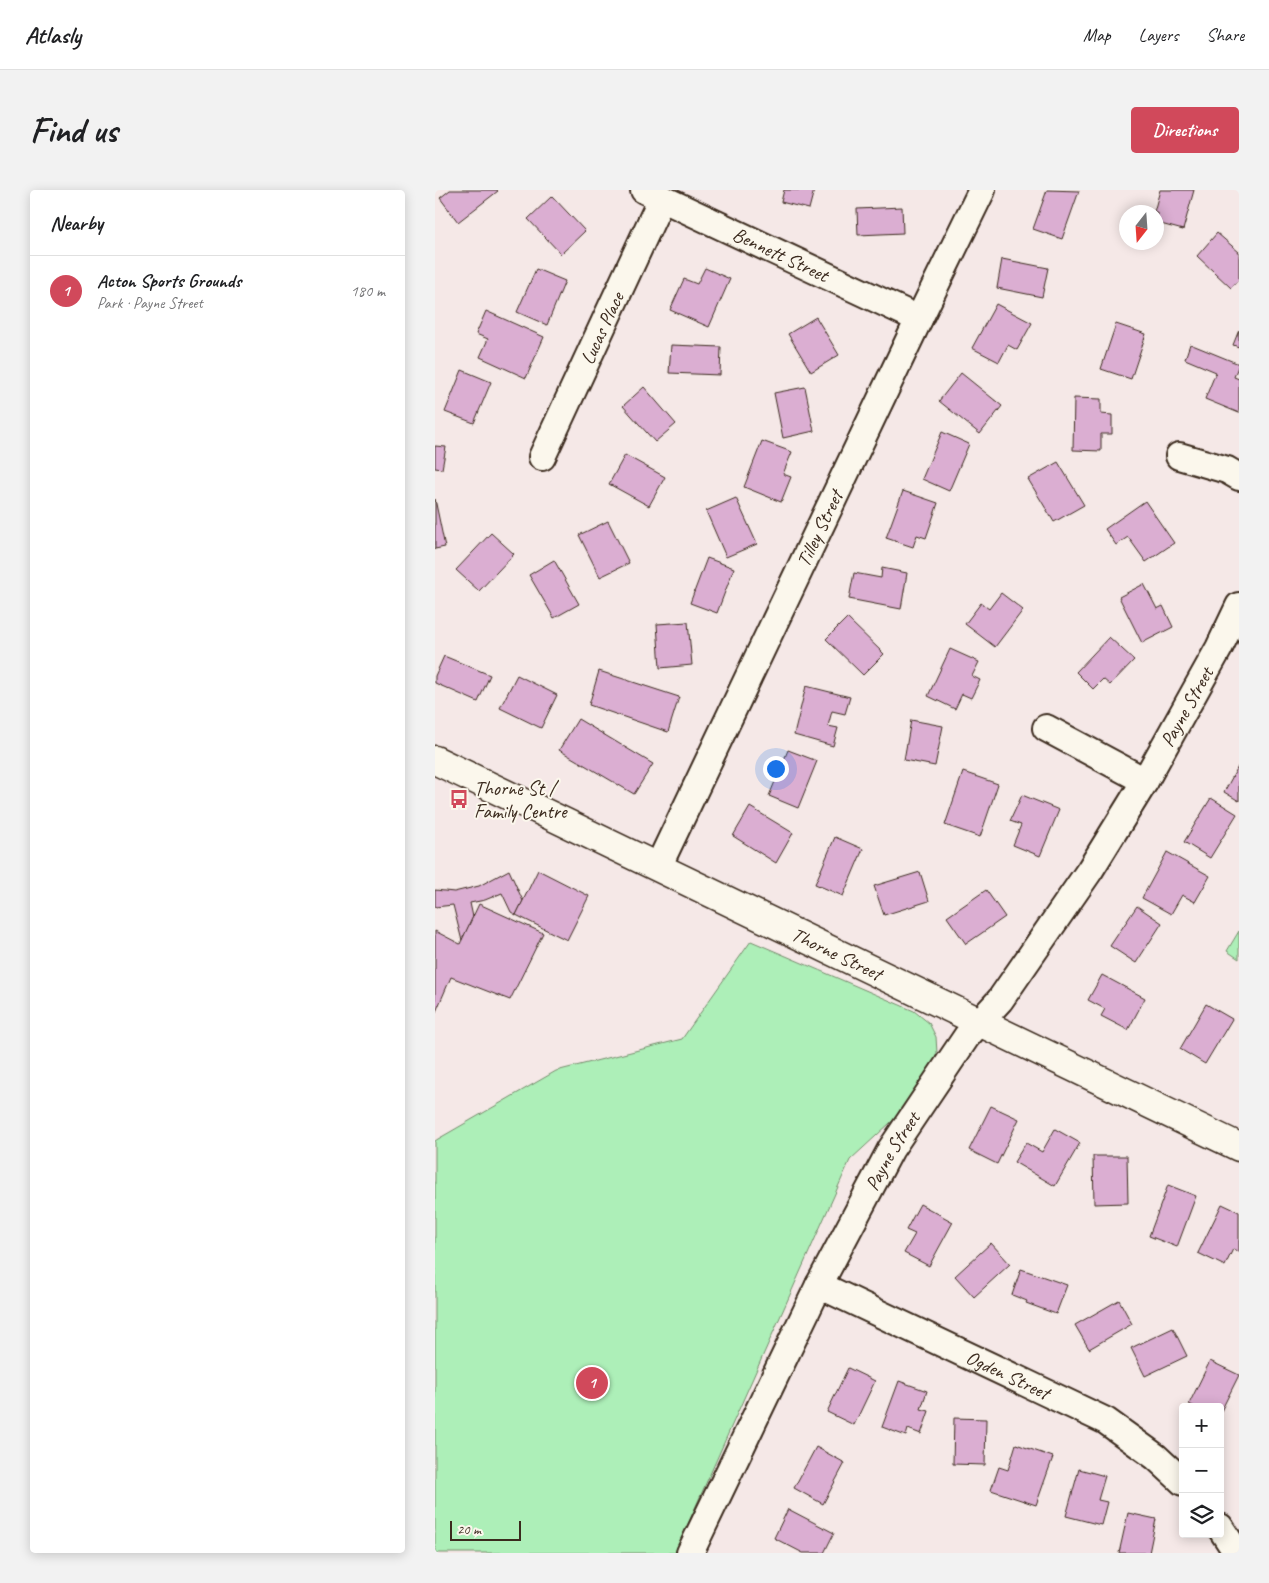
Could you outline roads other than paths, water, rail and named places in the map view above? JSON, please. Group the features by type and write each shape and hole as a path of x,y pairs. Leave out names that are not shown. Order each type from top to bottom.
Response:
{"street":[{"name":"Tilley Street","path":"659,867 919,318 982,190"},
{"name":"Bennett Street","path":"653,194 919,318"},
{"name":"Lucas Place","path":"542,457 653,194"},
{"path":"1179,456 1227,470 1239,477"},
{"name":"Payne Street","path":"690,1553 819,1285 891,1149 967,1036 1000,1000 1090,870 1145,781 1219,648 1239,606"},
{"path":"1046,728 1145,781"},
{"name":"Thorne Street","path":"435,760 1239,1147"},
{"name":"Ogden Street","path":"819,1285 1106,1421 1156,1457 1179,1478"},
{"path":"1224,1533 1237,1553"}],"place":[{"name":"Thorne St / Family Centre","path":"459,799"},
{"name":"Acton Sports Grounds","path":"592,1383"}]}
